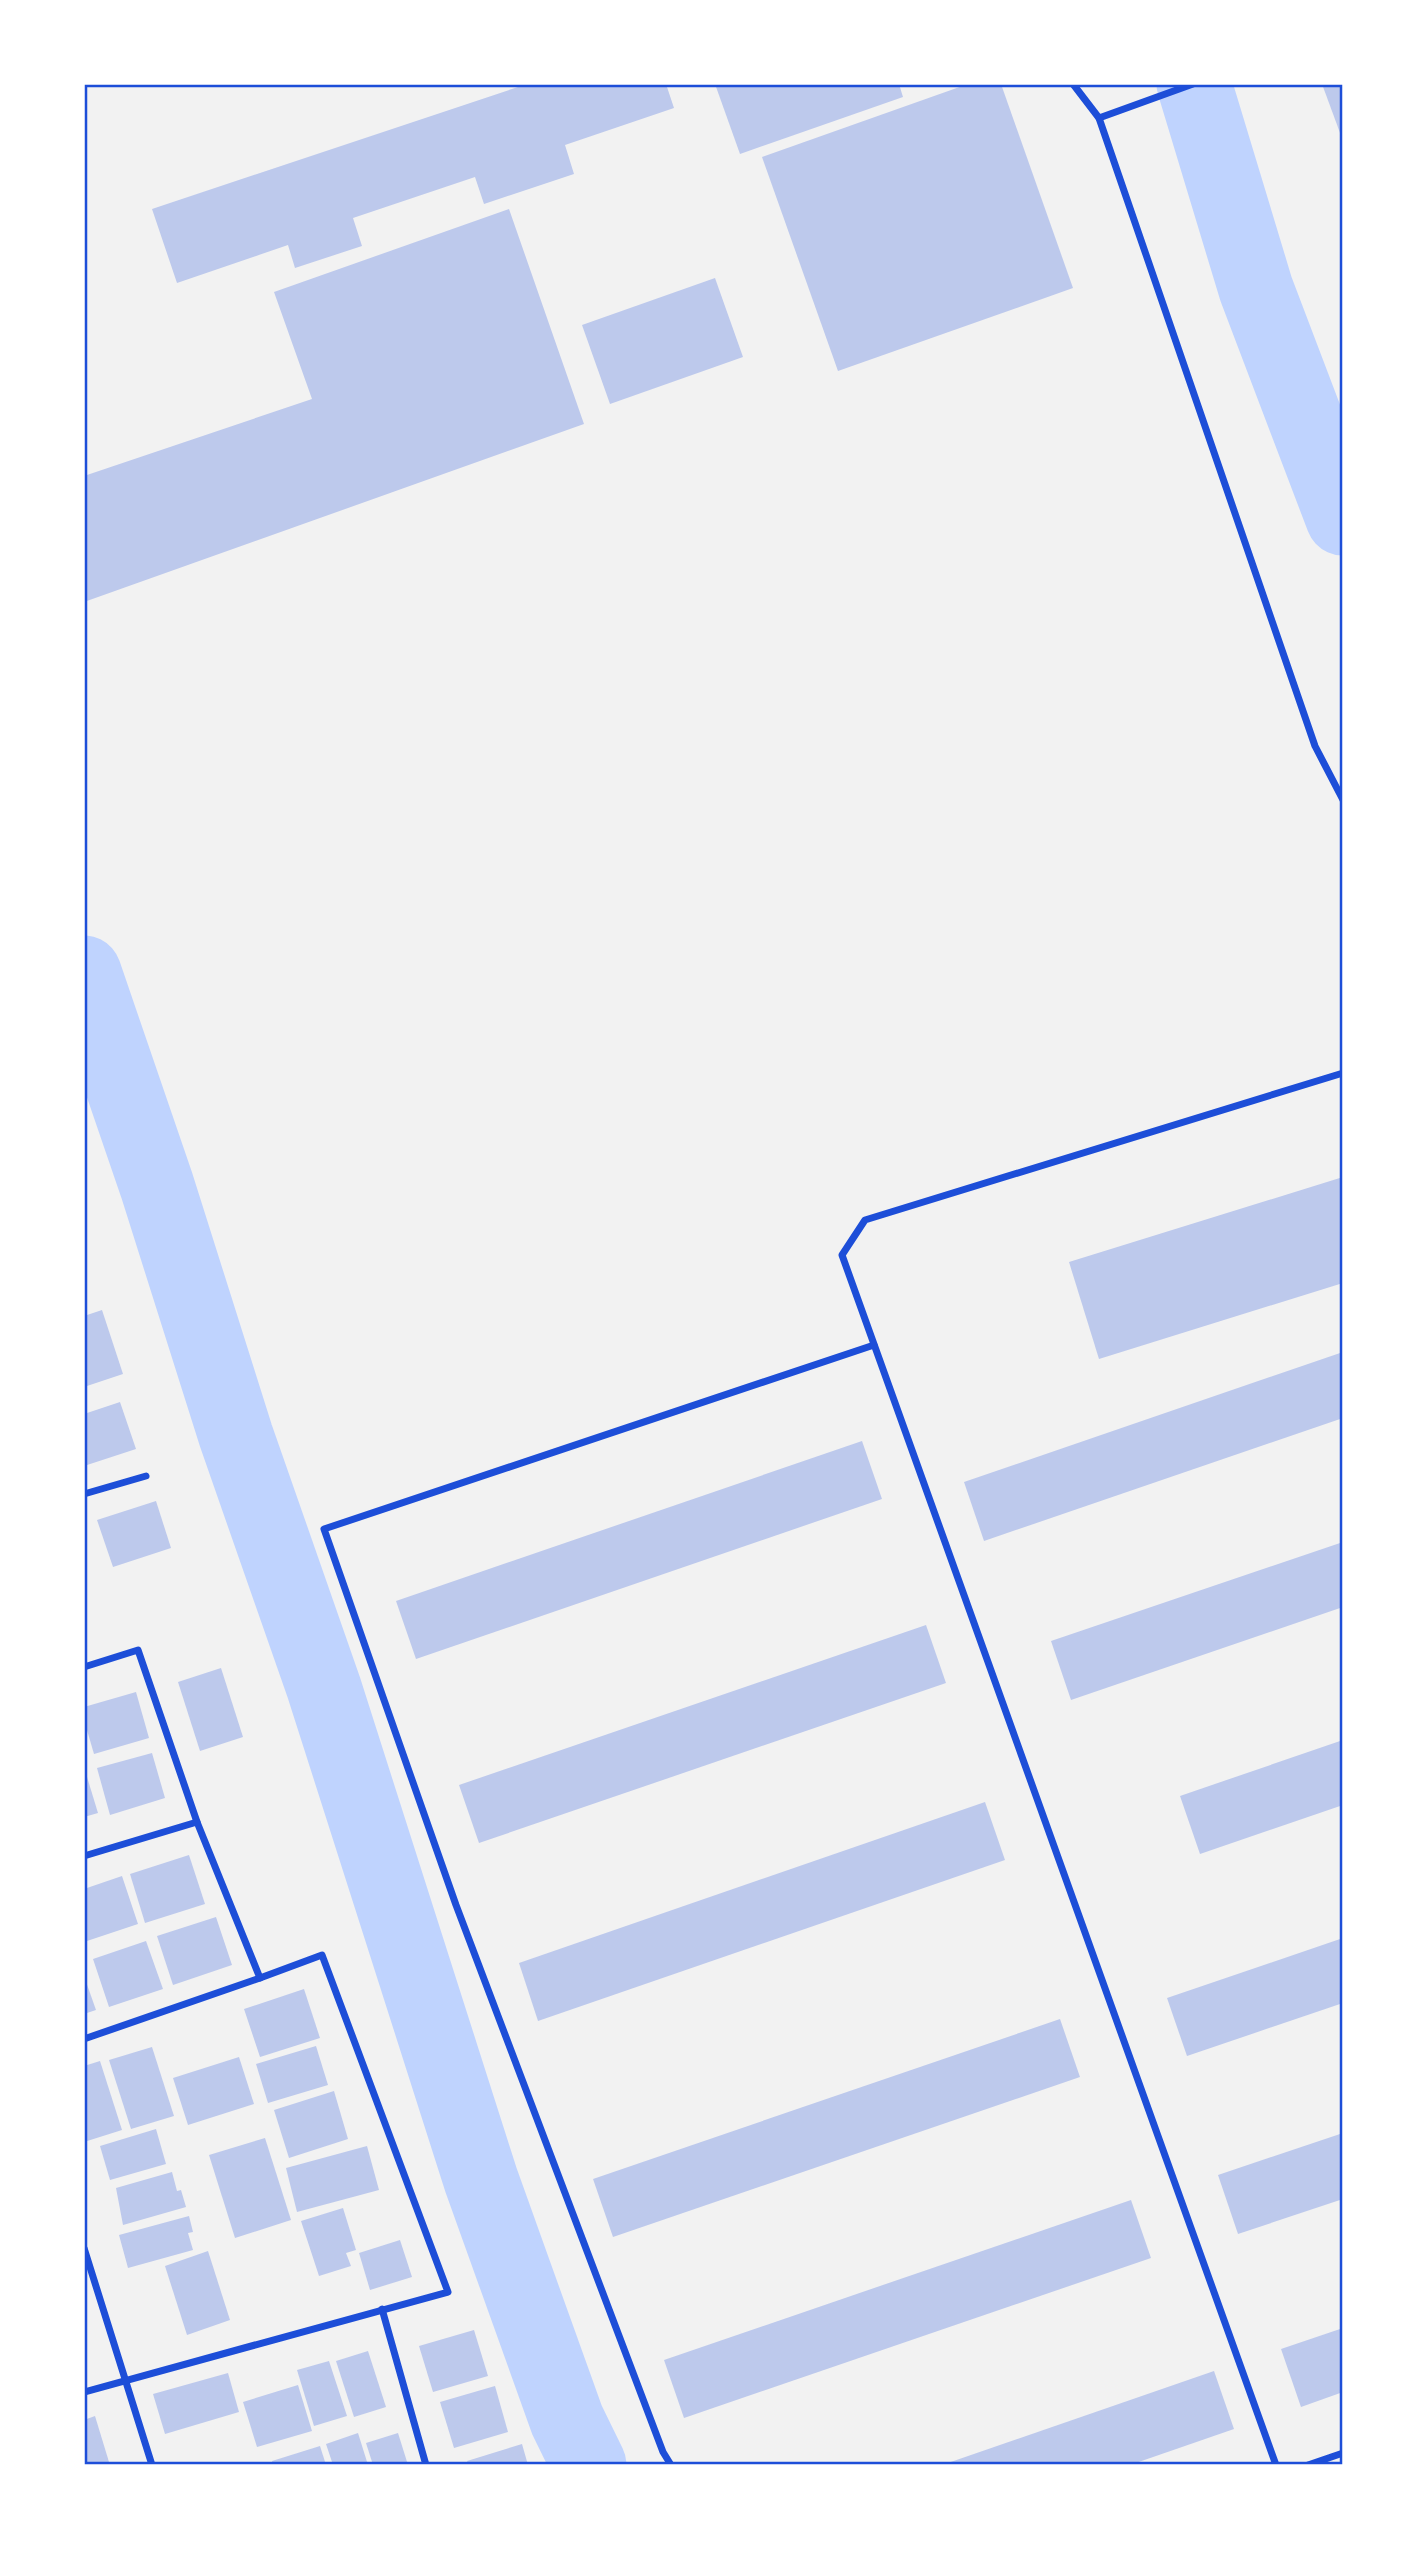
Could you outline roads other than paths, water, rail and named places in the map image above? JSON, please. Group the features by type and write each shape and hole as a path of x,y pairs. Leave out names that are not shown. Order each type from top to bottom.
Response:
{"street":[{"path":"1073,84 1099,118 1315,746 1343,800"},
{"path":"1099,118 1193,84"},
{"path":"1276,2465 842,1255 865,1220 1343,1073"},
{"path":"671,2465 663,2452 456,1905 324,1529 874,1345"},
{"path":"84,1494 146,1476"},
{"path":"84,1668 138,1650 197,1822 260,1978"},
{"path":"84,1856 197,1822"},
{"path":"84,2039 322,1955 448,2292 84,2392"},
{"path":"84,2248 152,2465"},
{"path":"382,2309 426,2465"},
{"path":"1308,2465 1343,2453"}],"waterway":[{"path":"1194,84 1256,289 1343,518"},
{"path":"84,973 157,1186 236,1436 324,1688 481,2180 567,2420 589,2465"}]}
